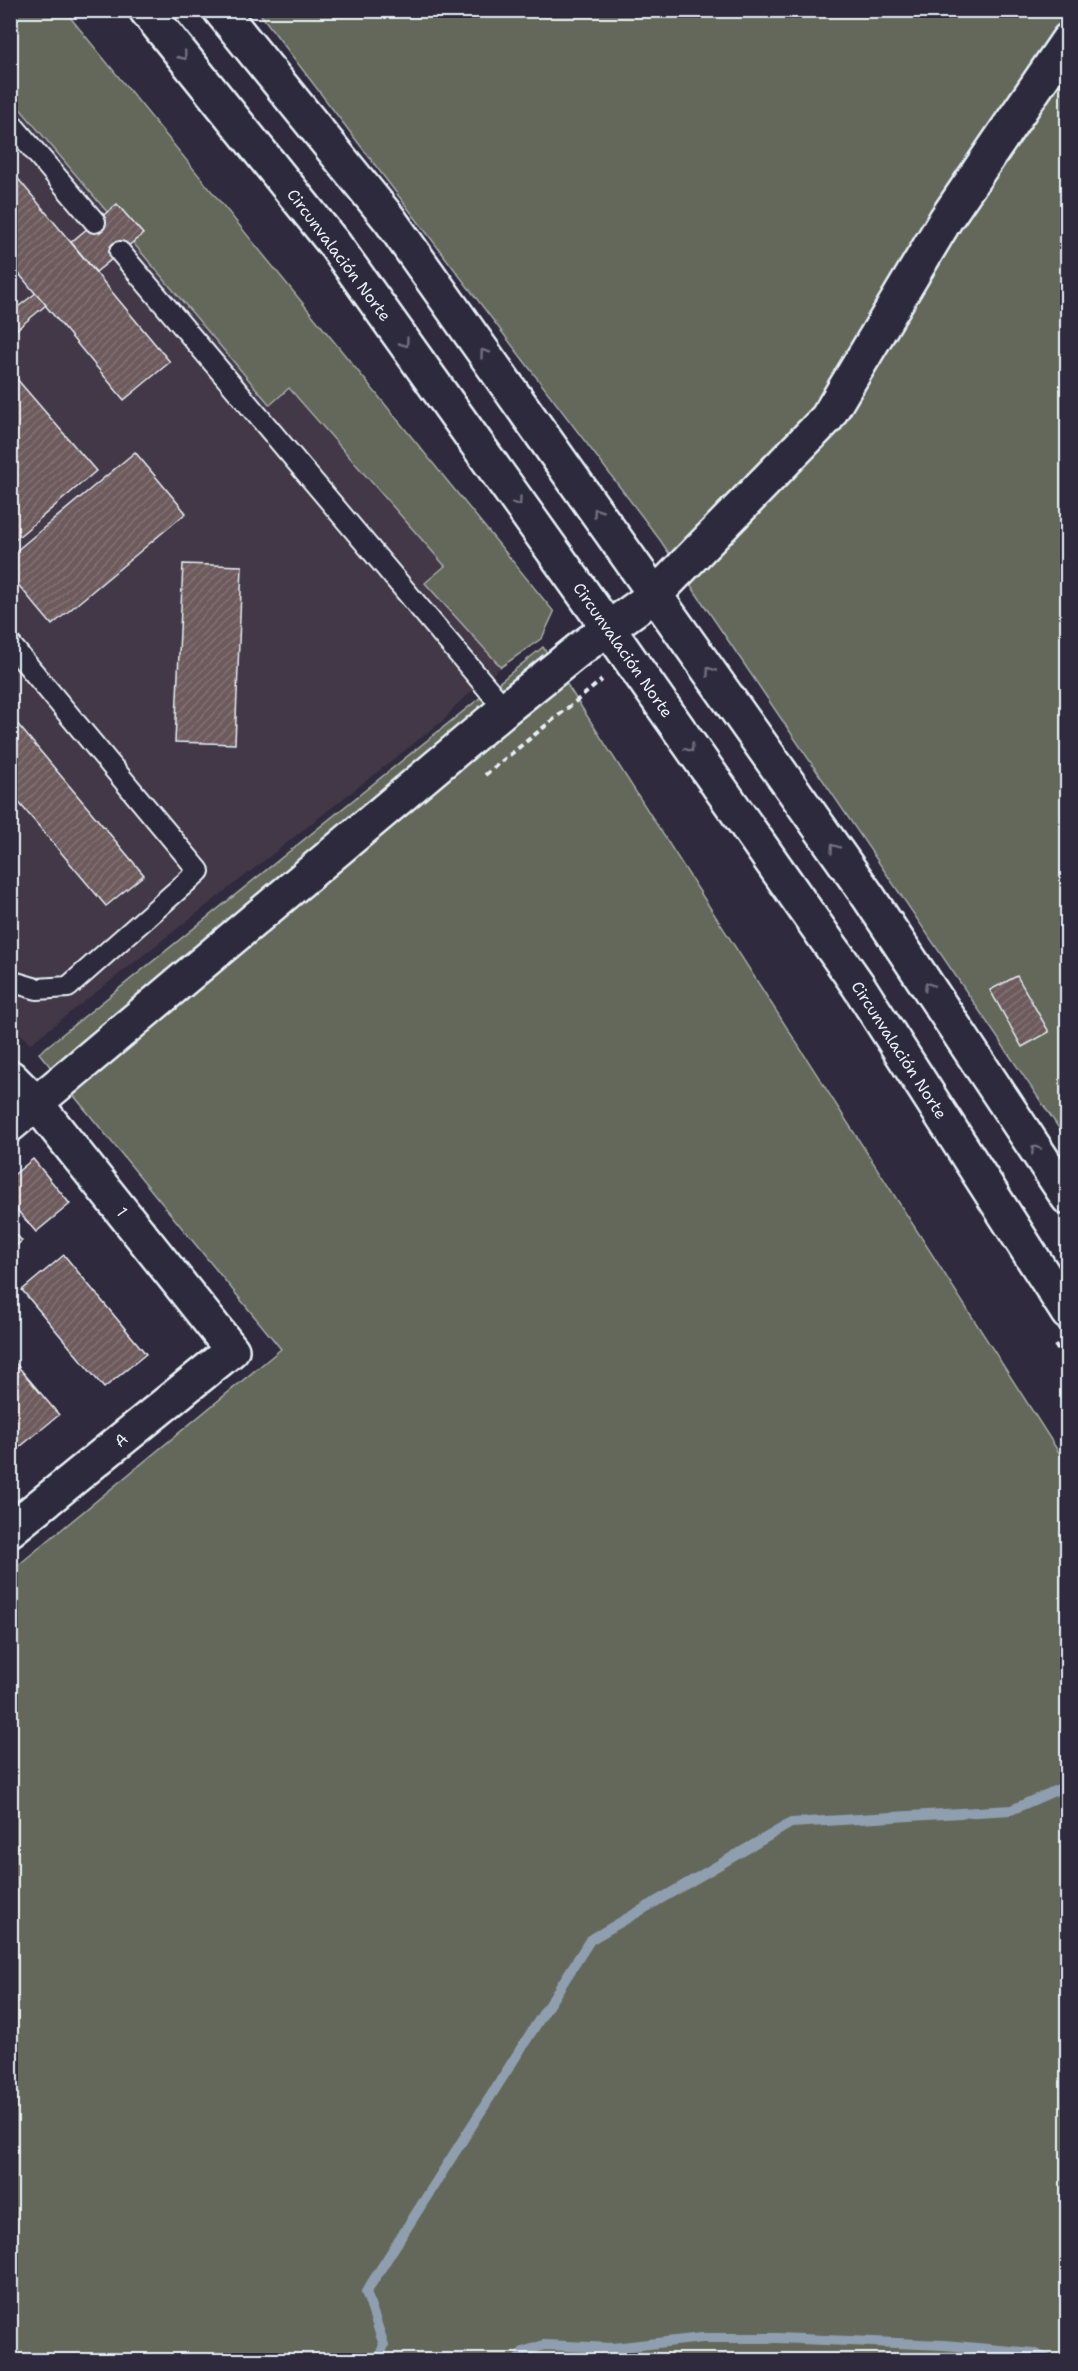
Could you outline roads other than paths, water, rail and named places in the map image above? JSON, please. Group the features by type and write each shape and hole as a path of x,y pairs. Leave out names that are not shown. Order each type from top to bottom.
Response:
{"main road":[{"name":"Circunvalación Norte","path":"146,10 335,245 608,628 858,985 1063,1294"},
{"path":"220,10 390,220 868,896 1068,1198"},
{"path":"10,1125 505,709 608,628 656,594 826,418 946,219 1068,40"},
{"name":"1","path":"10,1077 36,1103 232,1350"},
{"name":"A","path":"10,1530 232,1350"}],"lane":[{"path":"10,122 95,222"},
{"path":"120,252 505,709"},
{"path":"10,644 199,871 68,987 37,989 10,981"}],"waterway":[{"path":"378,2360 384,2345 366,2292 590,1940 791,1823 1011,1810 1068,1785"},
{"path":"518,2360 523,2352 544,2345 613,2348 702,2338 777,2338 944,2345 1033,2353 1050,2360"}]}
